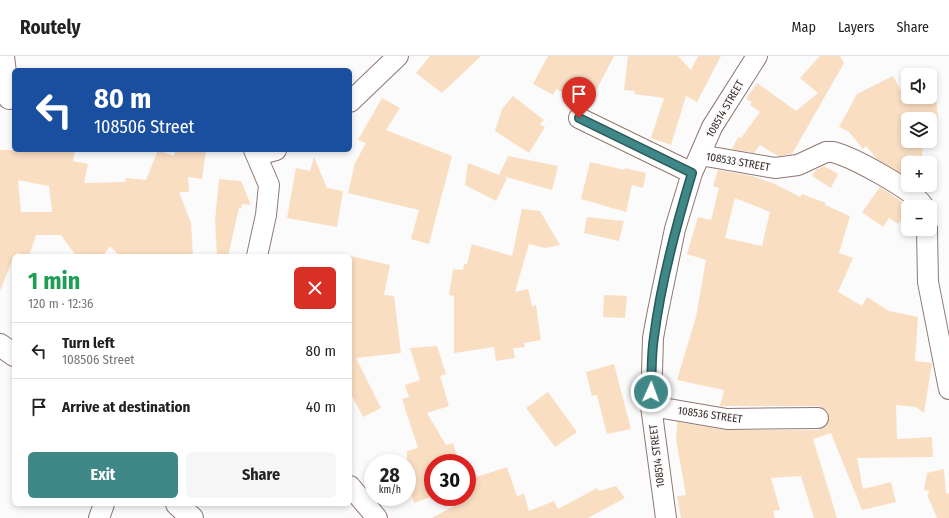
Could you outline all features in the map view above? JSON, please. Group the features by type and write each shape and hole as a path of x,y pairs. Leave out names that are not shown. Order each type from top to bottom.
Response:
{"street":[{"path":"4,56 8,99"},
{"path":"352,100 398,56"},
{"name":"108514 STREET","path":"666,518 651,406 653,338 657,316 675,229 692,173 712,127 757,56"},
{"path":"579,118 692,173"},
{"path":"256,152 269,185 266,216 257,254"},
{"name":"108533 STREET","path":"700,155 775,168 788,168 826,152 833,152 892,180 919,200"},
{"path":"927,236 928,282 949,389"},
{"path":"0,345 12,354"},
{"name":"108536 STREET","path":"651,406 727,419 818,418"},
{"path":"352,488 377,518"},
{"path":"99,518 103,506"},
{"path":"179,506 192,518"}],"building":[{"path":"430,56 481,56 442,93 416,73"},
{"path":"548,56 614,56 589,104 556,89 553,95 533,84"},
{"path":"628,56 678,56 691,70 698,56 721,56 697,102 686,96 671,145 651,138 664,98 634,94 635,91 624,90"},
{"path":"820,56 840,56 844,63 792,154 778,156 760,145 754,153 732,149 738,137 741,138 760,112 750,105 752,102 746,99 757,83 796,111 818,93 800,78"},
{"path":"893,76 901,91 901,104 937,104 938,119 937,119 937,112 901,112 901,148 923,148 922,156 901,156 901,174 877,159 866,146 863,149 848,131 839,127 857,94"},
{"path":"513,96 544,120 540,124 545,127 529,153 495,131 502,109"},
{"path":"382,98 400,108 386,130 452,156 429,244 411,239 419,210 348,193 355,163 366,143 358,140"},
{"path":"0,150 12,150 12,152 75,152 73,161 88,164 84,183 125,182 126,178 146,180 157,152 163,152 174,156 175,152 206,152 202,179 188,177 189,192 179,192 191,223 193,254 118,254 110,246 104,254 75,254 61,235 36,235 30,254 12,254 12,261 0,291","holes":["18,180 49,186 52,212 21,212"]},
{"path":"508,156 558,166 552,190 499,175"},
{"path":"314,157 327,188 343,191 337,227 287,218 296,168 310,171"},
{"path":"590,162 646,173 643,188 632,185 626,212 581,199"},
{"path":"468,163 507,178 496,201 465,185"},
{"path":"824,166 838,174 831,188 812,176 816,170"},
{"path":"718,170 752,176 775,184 800,197 802,194 826,203 825,205 850,216 839,253 853,258 838,292 862,306 867,297 889,311 918,317 915,361 932,363 924,413 916,407 896,405 897,439 932,437 933,457 857,458 863,489 891,482 896,502 862,510 831,433 813,439 837,518 814,518 801,476 771,478 780,510 773,511 775,518 681,518 677,496 686,495 676,440 677,422 727,430 818,430 824,428 829,418 828,412 818,406 720,406 724,390 677,380 696,317 706,260 687,254 698,217 711,220 719,188 713,186","holes":["735,198 770,212 762,246 725,238"]},
{"path":"219,179 241,181 251,205 242,204 241,209 239,208 228,254 217,254 215,221"},
{"path":"880,187 901,201 901,220 898,224 889,218 883,227 862,212"},
{"path":"522,209 540,211 560,245 545,248 529,244 515,292 528,289 532,306 536,305 541,340 524,343 525,347 513,348 515,358 496,361 494,347 454,353 454,296 449,295 453,269 463,270 464,264 467,264 472,244 512,256"},
{"path":"587,217 624,221 619,241 584,233"},
{"path":"352,256 390,265 384,295 394,296 401,353 356,358 381,408 363,417 352,396"},
{"path":"604,295 627,296 625,318 603,317"},
{"path":"437,346 446,374 440,376 449,406 427,413 446,445 453,443 456,454 424,454 424,499 416,502 416,454 407,454 407,451 418,448 402,399 409,397 405,385 420,380 410,348"},
{"path":"614,364 631,429 607,434 597,395 592,396 586,372"},
{"path":"548,392 577,432 555,447 526,408"},
{"path":"507,467 517,496 524,494 529,511 554,501 558,509 597,488 599,491 616,486 625,498 588,518 432,518 454,506 476,506 476,477"},
{"path":"944,469 946,494 949,493 949,518 937,518 928,497 929,491 924,490 927,473"}],"route":[{"path":"579,118 692,173 675,229 657,316 653,338 651,392"}]}
